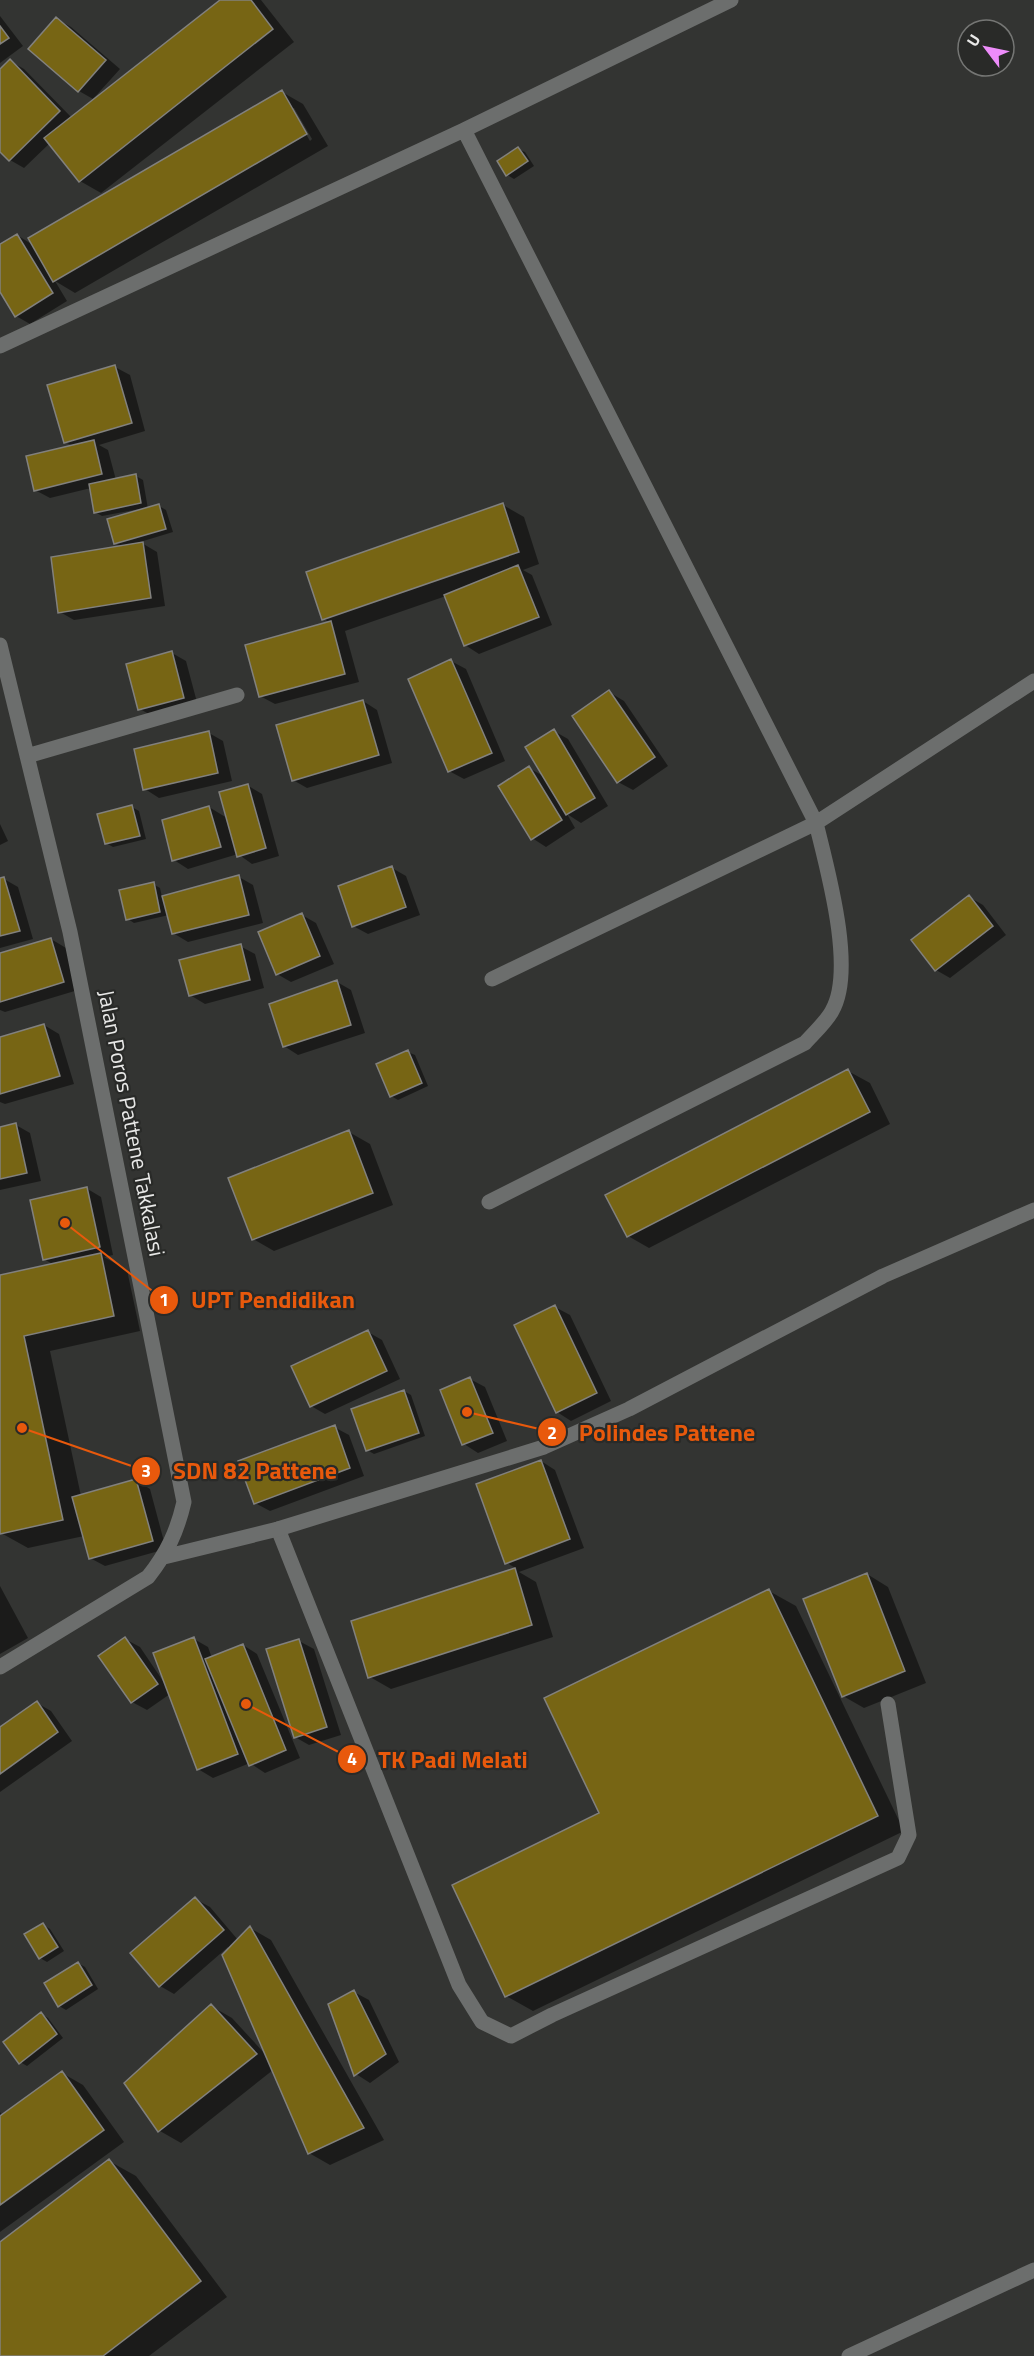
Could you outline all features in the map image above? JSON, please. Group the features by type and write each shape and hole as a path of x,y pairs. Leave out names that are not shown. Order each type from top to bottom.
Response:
{"street":[{"path":"0,346 464,130 731,0"},
{"path":"464,130 816,823 837,923 842,976 833,1010 805,1043 489,1202"},
{"name":"Jalan Poros Pattene Takkalasi","path":"0,645 70,932 184,1502 177,1531 164,1557 148,1577 0,1667"},
{"path":"492,979 816,823 1034,681"},
{"path":"27,756 237,695"},
{"path":"164,1557 278,1529 544,1447 629,1408 883,1276 1034,1209"},
{"path":"278,1529 459,1985 482,2022 511,2036 552,2015 898,1858 909,1835 888,1704"},
{"path":"849,2356 1034,2270"}],"building":[{"path":"220,0 251,0 273,29 79,182 44,138"},
{"path":"56,17 106,60 78,92 28,49"},
{"path":"0,26 9,38 0,44"},
{"path":"10,59 60,111 9,161 0,152 0,69"},
{"path":"282,90 307,134 53,282 28,238"},
{"path":"518,147 528,161 506,176 497,161"},
{"path":"17,234 53,293 15,317 0,292 0,244"},
{"path":"115,365 132,423 64,443 47,385"},
{"path":"94,440 102,474 34,491 26,456"},
{"path":"136,474 141,503 94,513 89,484"},
{"path":"503,503 519,552 322,620 306,572"},
{"path":"159,504 166,529 114,544 107,519"},
{"path":"143,542 151,598 58,613 51,557"},
{"path":"518,565 539,617 464,646 444,595"},
{"path":"331,621 345,674 259,697 245,645"},
{"path":"172,651 184,698 138,710 126,664"},
{"path":"451,659 492,753 448,772 408,679"},
{"path":"609,690 655,757 617,783 572,716"},
{"path":"363,700 379,755 292,781 276,725"},
{"path":"554,729 595,798 566,815 525,747"},
{"path":"209,731 218,773 143,790 134,749"},
{"path":"529,766 562,820 531,840 498,786"},
{"path":"248,784 266,848 237,857 219,792"},
{"path":"132,805 140,836 105,844 97,814"},
{"path":"209,806 221,847 172,861 162,820"},
{"path":"392,866 406,907 352,927 338,886"},
{"path":"239,875 249,915 172,934 162,896"},
{"path":"4,877 20,931 0,936 0,878"},
{"path":"154,882 160,912 126,920 119,890"},
{"path":"969,895 993,926 935,971 911,940"},
{"path":"302,913 320,956 276,975 258,932"},
{"path":"51,938 64,982 0,1002 0,953"},
{"path":"241,944 250,980 189,996 179,960"},
{"path":"337,980 351,1025 283,1047 269,1004"},
{"path":"44,1024 60,1076 0,1094 0,1037"},
{"path":"408,1050 422,1083 390,1097 376,1064"},
{"path":"848,1069 870,1112 627,1237 605,1195"},
{"path":"16,1123 27,1173 0,1179 0,1127"},
{"path":"349,1130 373,1193 252,1240 228,1178"},
{"path":"87,1187 100,1247 43,1260 30,1200"},
{"path":"101,1253 114,1316 24,1336 63,1520 0,1534 0,1275"},
{"path":"555,1305 597,1393 556,1413 514,1325"},
{"path":"368,1330 387,1371 310,1407 291,1366"},
{"path":"470,1377 493,1433 462,1445 440,1390"},
{"path":"404,1390 419,1433 366,1451 351,1409"},
{"path":"335,1425 350,1468 254,1504 238,1461"},
{"path":"541,1460 570,1539 505,1564 476,1484"},
{"path":"136,1479 153,1541 89,1559 72,1497"},
{"path":"515,1568 532,1625 368,1678 351,1621"},
{"path":"867,1573 905,1671 842,1697 803,1599"},
{"path":"769,1589 878,1816 505,1997 452,1885 599,1813 544,1698"},
{"path":"125,1637 158,1684 131,1703 98,1656"},
{"path":"194,1637 238,1754 197,1770 153,1653"},
{"path":"299,1639 327,1727 294,1738 266,1649"},
{"path":"243,1644 286,1750 249,1766 205,1659"},
{"path":"37,1701 58,1732 0,1774 0,1727"},
{"path":"195,1897 224,1930 159,1987 130,1953"},
{"path":"43,1923 58,1947 39,1959 24,1934"},
{"path":"250,1926 364,2128 308,2154 222,1955"},
{"path":"78,1962 92,1985 58,2007 44,1983"},
{"path":"354,1990 386,2054 354,2076 328,2004"},
{"path":"211,2004 257,2054 158,2132 124,2083"},
{"path":"41,2012 57,2034 19,2064 3,2042"},
{"path":"62,2071 104,2130 0,2205 0,2116"},
{"path":"109,2159 201,2281 103,2356 0,2356 0,2242"}],"place":[{"name":"UPT Pendidikan","path":"65,1223"},
{"name":"Polindes Pattene","path":"467,1412"},
{"name":"SDN 82 Pattene","path":"22,1428"},
{"name":"TK Padi Melati","path":"246,1704"}]}
